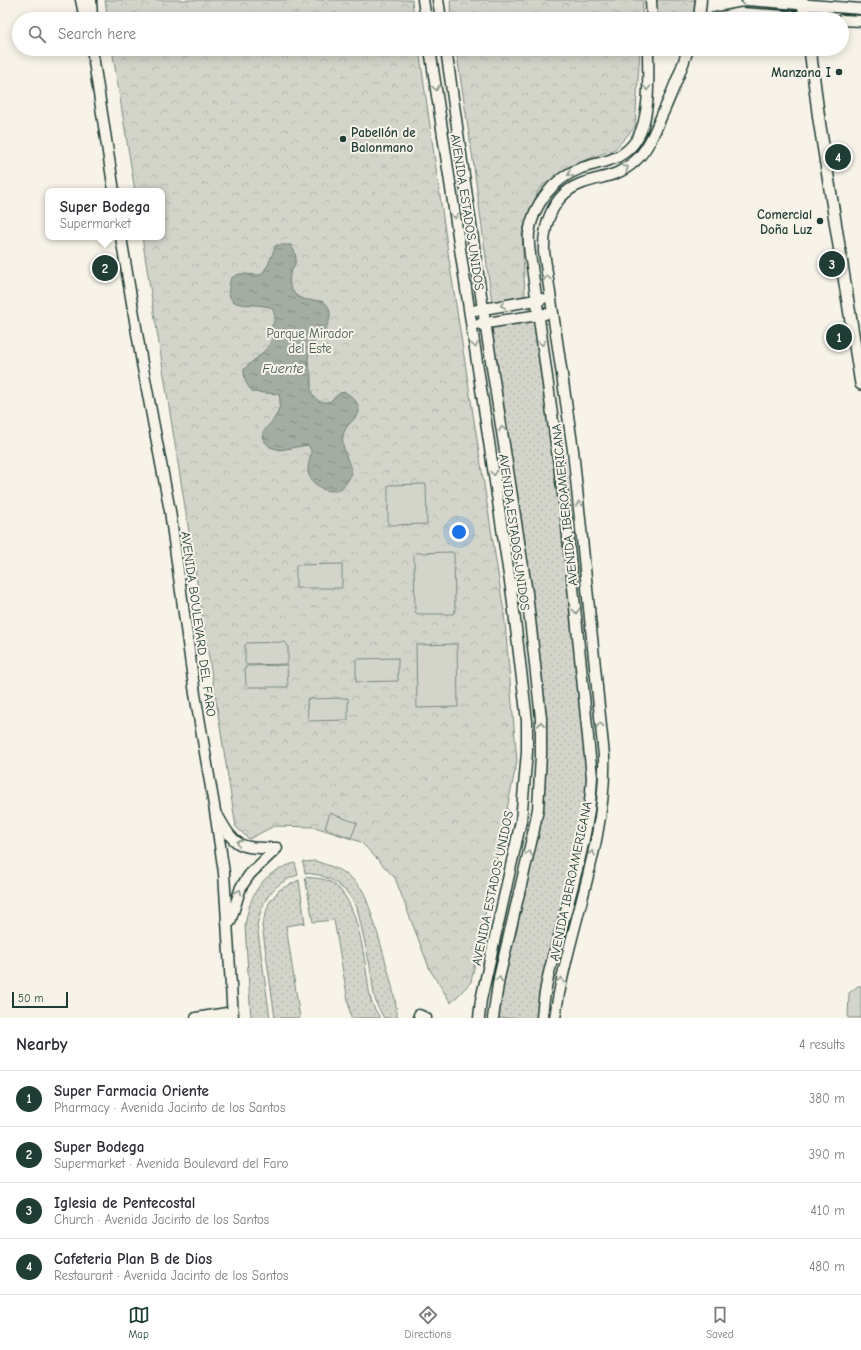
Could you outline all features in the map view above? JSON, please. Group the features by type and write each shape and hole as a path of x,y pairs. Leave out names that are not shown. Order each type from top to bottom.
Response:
{"main road":[{"path":"803,2 805,12"},
{"path":"811,56 861,384"}],"street":[{"path":"81,0 84,12"},
{"path":"91,0 92,12"},
{"path":"423,0 425,12"},
{"path":"438,0 440,12"},
{"path":"650,0 651,12"},
{"path":"700,12 701,0"},
{"path":"747,0 803,2 861,9"},
{"path":"849,20 861,21"},
{"path":"93,56 114,188"},
{"name":"AVENIDA ESTADOS UNIDOS","path":"431,56 512,595 527,721 528,752 521,821 481,1000 479,1018"},
{"name":"AVENIDA ESTADOS UNIDOS","path":"447,56 527,593 541,718 541,755 538,809 534,834 499,978 493,1018"},
{"name":"AVENIDA IBEROAMERICANA","path":"542,1018 548,976 580,856 590,808 592,777 567,525 536,300 529,246 529,234 534,213 549,190 558,181 579,169 614,159 631,147 637,138 645,118 648,56"},
{"name":"AVENIDA IBEROAMERICANA","path":"555,1018 559,988 597,836 604,777 604,756 574,458 552,313 543,239 551,212 562,196 582,183 618,173 636,161 651,140 686,56"},
{"path":"684,64 689,56"},
{"name":"AVENIDA BOULEVARD DEL FARO","path":"122,240 142,363 170,511 195,694 224,873 233,1015"},
{"path":"470,311 550,298"},
{"path":"472,325 552,313"},
{"path":"512,595 527,593"},
{"path":"215,811 229,837 237,844 247,847 277,848 250,874 241,887 227,929"},
{"path":"471,1018 478,1008 481,1000"},
{"path":"196,1018 233,1015"},
{"path":"420,1018 419,1015 426,1018"}],"green space":[{"path":"105,0 412,0 413,12 107,12"},
{"path":"450,0 643,0 642,12 451,12"},
{"path":"657,0 695,0 694,12 656,12"},
{"name":"Parque Mirador del Este","path":"113,56 420,56 451,273 504,612 517,761 471,982 451,1003 430,970 395,878 361,842 315,827 274,826 249,839 236,827 142,240 165,240 165,188 135,188"},
{"path":"457,56 640,56 635,127 615,149 567,167 539,189 522,233 525,296 492,303 473,160"},
{"path":"534,320 567,555 589,776 587,801 576,860 548,961 537,1018 497,1018 497,1012 538,835 543,796 545,754 490,326"},
{"path":"426,484 427,524 388,525 388,485"},
{"path":"452,552 454,554 455,611 453,614 418,614 415,612 414,555 416,553"},
{"path":"342,564 342,588 296,588 296,565"},
{"path":"285,642 288,646 288,661 286,664 248,665 245,663 245,645 247,643"},
{"path":"457,644 458,707 417,708 416,645"},
{"path":"398,658 398,681 356,682 356,659"},
{"path":"287,665 288,687 248,687 246,685 245,667 247,666"},
{"path":"348,698 348,720 308,721 307,699"},
{"path":"330,813 357,823 351,838 325,828"},
{"path":"315,861 347,875 363,891 378,934 394,995 397,1018 384,1018 377,1005 357,907 347,892 332,880 319,875 305,873 303,862"},
{"path":"295,863 298,875 281,883 275,888 262,907 259,916 257,925 270,1018 251,1018 245,926 247,914 254,894 266,878 274,872"},
{"path":"305,877 326,880 337,887 347,899 354,914 359,931 370,997 380,1018 351,1018 334,920 313,922"},
{"path":"299,880 305,923 286,926 300,1018 275,1018 262,925 269,903 279,890"},
{"path":"858,986 861,986 861,1018 848,1018 849,993"}],"water":[{"name":"Fuente","path":"276,245 291,245 295,252 296,260 290,274 289,281 294,293 305,299 325,303 330,314 328,325 314,343 308,357 312,393 320,402 329,402 340,393 345,392 353,398 358,406 359,413 346,428 343,435 343,446 352,473 345,485 334,491 321,488 311,479 308,469 311,450 308,445 280,450 270,447 264,441 263,432 274,419 279,410 279,394 253,392 245,379 244,369 268,347 270,343 272,337 271,329 275,314 272,308 234,302 230,297 229,290 231,278 239,274 261,275 268,265"}],"place":[{"name":"Manzana I","path":"839,72"},
{"name":"Pabellón de Balonmano","path":"343,139"},
{"name":"Cafeteria Plan B de Dios","path":"838,157"},
{"name":"Comercial Doña Luz","path":"820,221"},
{"name":"Iglesia de Pentecostal","path":"832,264"},
{"name":"Super Bodega","path":"105,268"},
{"name":"Super Farmacia Oriente","path":"839,337"}]}
